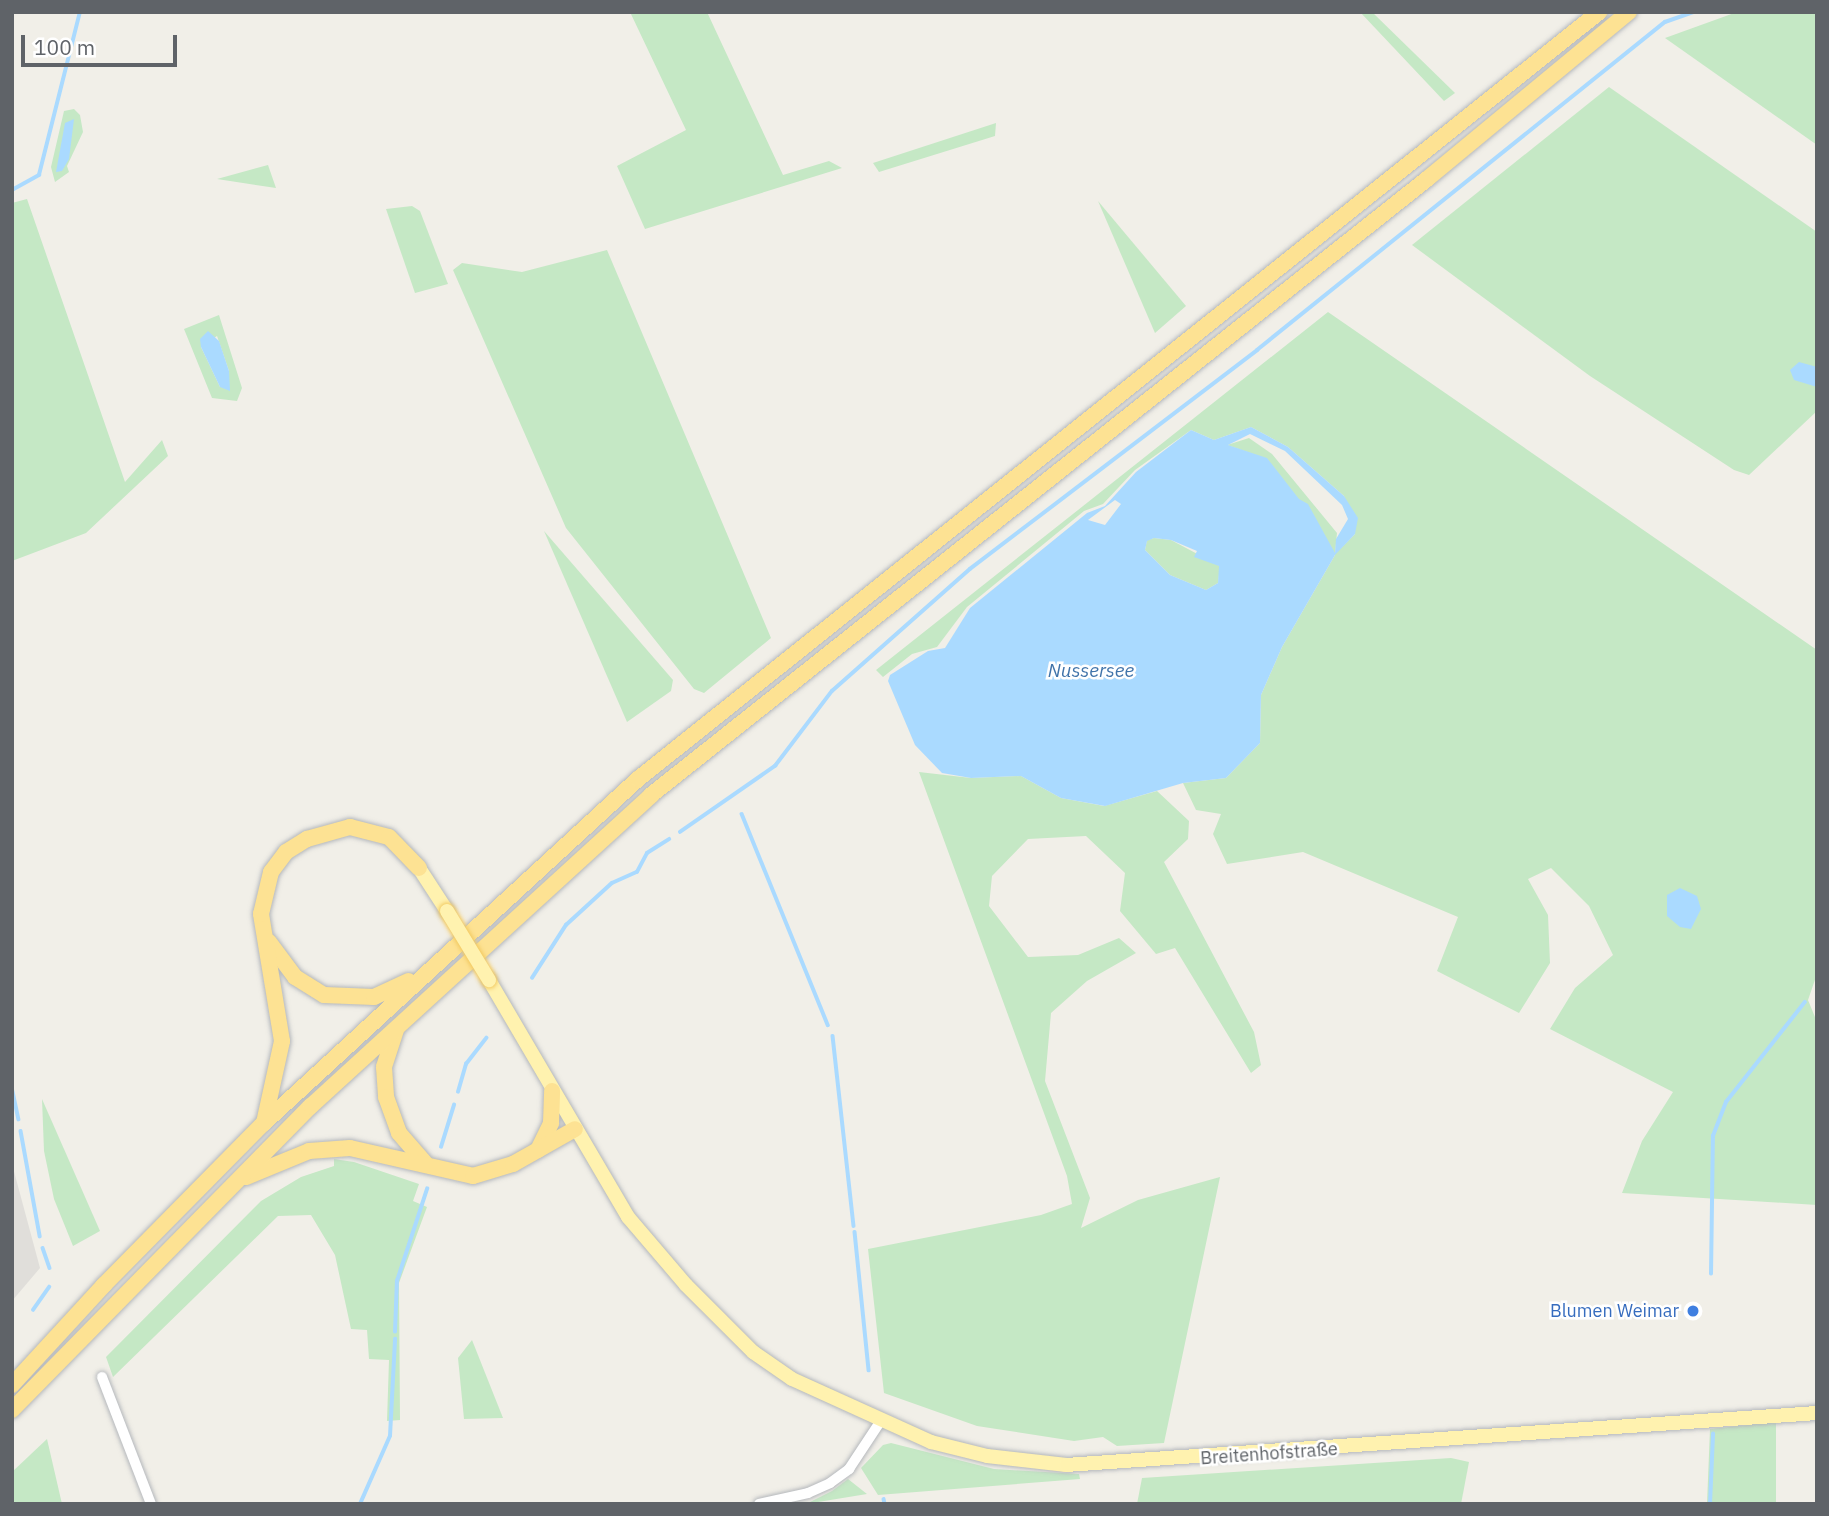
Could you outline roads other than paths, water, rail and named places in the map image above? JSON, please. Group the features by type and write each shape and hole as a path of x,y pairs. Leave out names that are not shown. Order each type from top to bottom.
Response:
{"highway":[{"path":"12,1385 104,1285 264,1123 638,779 1599,12"},
{"path":"12,1410 232,1184 398,1024 651,795 1427,178 1629,12"},
{"path":"264,1123 282,1041 281,1011 262,931 262,896 271,872 286,852 307,839 350,827 368,829 397,843 419,868"},
{"path":"262,931 295,977 324,995 374,998 431,967"},
{"path":"398,1024 384,1067 386,1097 399,1133 419,1159 437,1171"},
{"path":"538,1150 551,1123 552,1091"},
{"path":"232,1184 309,1151 350,1148 384,1153 437,1171 472,1176 494,1172 575,1129"}],"main road":[{"name":"Breitenhofstraße","path":"419,868 489,979 628,1217 686,1284 753,1352 820,1394 931,1442 987,1456 1066,1465 1817,1413"}],"street":[{"path":"102,1377 151,1504"},
{"path":"759,1504 808,1493 830,1483 849,1469 880,1422"}],"water":[{"path":"74,119 69,159 62,171 56,172 65,123"},
{"path":"208,331 219,341 229,371 230,391 220,387 201,347 200,339"},
{"path":"1799,362 1817,367 1817,387 1794,380 1790,370"},
{"name":"Nussersee","path":"1251,427 1288,447 1344,496 1358,518 1355,534 1335,555 1282,647 1261,695 1260,743 1226,778 1183,783 1105,806 1061,798 1021,776 971,778 942,773 915,745 888,681 890,675 928,651 945,648 970,608 1087,513 1105,506 1136,472 1191,430 1214,440","holes":["1250,434 1285,451 1342,505 1348,519 1336,539 1335,553 1308,504 1299,499 1267,458 1228,445","1115,500 1121,504 1105,525 1088,520","1154,538 1171,540 1197,551 1194,557 1219,566 1218,583 1206,590 1170,575 1145,550 1147,541"]},
{"path":"1680,888 1697,896 1701,909 1691,929 1680,927 1667,916 1667,895"}],"waterway":[{"path":"12,190 39,175 80,12"},
{"path":"680,832 775,766 832,691 970,569 1257,350 1665,22 1694,12"},
{"path":"742,814 828,1025"},
{"path":"532,978 566,925 612,883 637,872 647,853 669,839"},
{"path":"1711,1274 1713,1136 1726,1102 1805,1002"},
{"path":"833,1036 854,1226"},
{"path":"458,1092 466,1064 486,1038"},
{"path":"12,1087 19,1119"},
{"path":"441,1147 454,1105"},
{"path":"21,1131 40,1236"},
{"path":"395,1332 397,1281 427,1189"},
{"path":"855,1232 869,1370"},
{"path":"43,1248 50,1268"},
{"path":"33,1310 49,1287"},
{"path":"360,1504 390,1436 395,1339"},
{"path":"1710,1504 1713,1434"},
{"path":"884,1499 885,1504"}],"place":[{"name":"Blumen Weimar","path":"1693,1311"}]}
